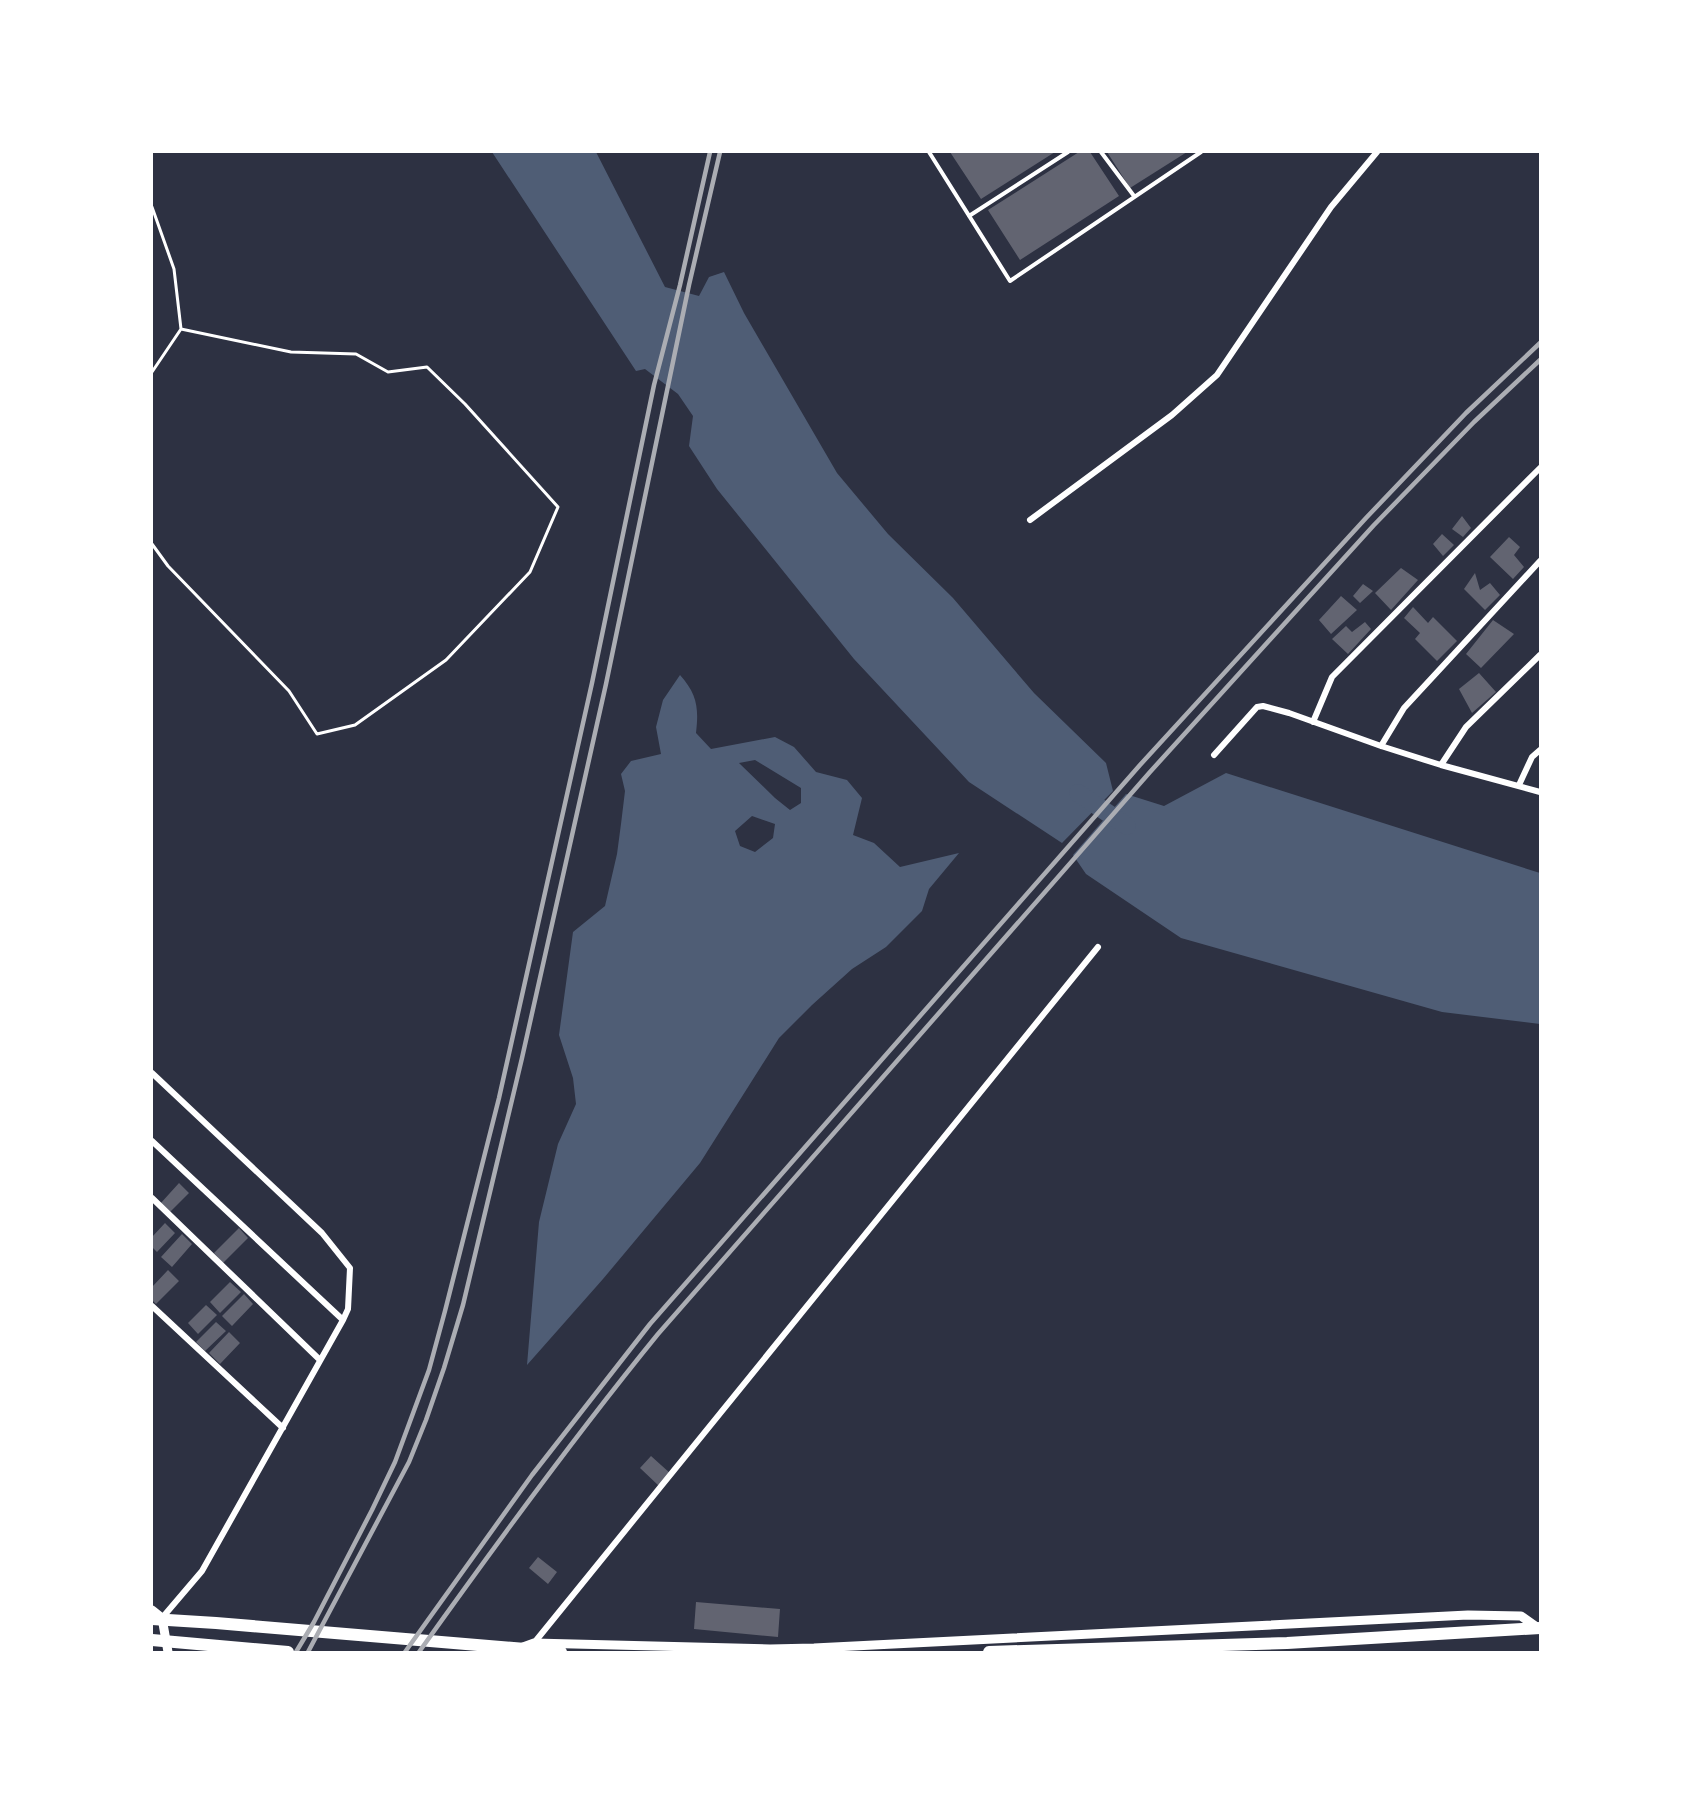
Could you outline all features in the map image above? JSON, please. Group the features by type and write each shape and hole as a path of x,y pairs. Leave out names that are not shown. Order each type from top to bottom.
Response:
{"main road":[{"path":"157,1619 561,1653"},
{"path":"988,1653 1287,1643 1539,1628"},
{"path":"152,1640 288,1653"}],"street":[{"path":"1030,520 1172,415 1217,375 1331,207 1377,152"},
{"path":"1313,722 1332,677 1540,468"},
{"path":"1381,746 1404,708 1540,561"},
{"path":"1441,765 1466,727 1540,655"},
{"path":"1214,755 1257,707 1263,706 1441,765 1540,792"},
{"path":"1519,785 1533,757 1540,750"},
{"path":"534,1643 1098,947"},
{"path":"152,1073 322,1233 350,1268 348,1309 343,1320 202,1571 157,1619"},
{"path":"152,1141 343,1320"},
{"path":"152,1198 320,1360"},
{"path":"152,1306 283,1428"},
{"path":"152,1610 168,1653"},
{"path":"517,1653 523,1647 534,1643 854,1649 1468,1615 1521,1616 1539,1628"}],"lane":[{"path":"937,152 930,153 1010,281 1201,152"},
{"path":"969,216 1068,152"},
{"path":"1101,152 1134,196"}],"path":[{"path":"152,207 174,269 181,329 152,372"},
{"path":"152,544 168,566 289,691 316,734 355,725 446,660 530,572 558,507 465,404 427,367 388,372 356,354 291,352 181,329"}],"water":[{"path":"492,152 596,152 665,287 699,296 709,277 724,272 744,313 837,473 888,534 953,598 1034,693 1106,763 1113,791 1062,843 969,782 854,659 717,489 689,446 693,416 678,394 645,369 636,371"},
{"path":"680,675 696,702 696,733 711,749 775,737 794,747 816,772 847,780 862,798 853,835 874,843 900,867 959,853 929,889 922,911 886,947 852,969 779,1038 700,1163 527,1365 539,1222 558,1144 576,1104 573,1078 559,1035 573,932 605,906 617,854 625,791 621,774 631,761 661,754 656,727 663,700","holes":["755,760 801,788 801,803 790,810 739,763","752,816 775,824 773,838 755,852 740,846 735,831"]},
{"path":"1226,773 1540,873 1540,1024 1442,1012 1181,938 1086,874 1073,855 1126,794 1164,806"}],"building":[{"path":"950,152 1055,152 981,199"},
{"path":"1079,152 1090,152 1119,196 1020,260 988,210"},
{"path":"1107,152 1187,152 1130,188"},
{"path":"1462,516 1471,528 1463,537 1452,529"},
{"path":"1442,534 1454,545 1443,556 1433,544"},
{"path":"1509,537 1520,547 1514,555 1524,567 1513,579 1490,557"},
{"path":"1401,568 1418,580 1391,610 1375,593"},
{"path":"1475,573 1480,590 1490,583 1500,595 1485,610 1464,589"},
{"path":"1363,584 1373,591 1360,603 1353,596"},
{"path":"1341,596 1357,610 1331,634 1319,620"},
{"path":"1413,607 1428,623 1433,617 1457,641 1437,661 1415,639 1420,633 1404,618"},
{"path":"1493,620 1514,634 1481,668 1466,654"},
{"path":"1365,622 1371,629 1348,654 1332,639 1346,626 1352,632"},
{"path":"1479,673 1496,692 1472,713 1459,689"},
{"path":"179,1183 189,1193 169,1213 160,1204"},
{"path":"165,1223 175,1233 157,1252 152,1247 152,1237"},
{"path":"239,1228 248,1238 223,1263 214,1253"},
{"path":"182,1234 192,1244 172,1267 161,1257"},
{"path":"168,1270 179,1281 156,1304 152,1300 152,1287"},
{"path":"230,1282 241,1292 220,1313 210,1302"},
{"path":"244,1294 253,1304 232,1326 222,1316"},
{"path":"206,1305 217,1315 198,1334 188,1323"},
{"path":"216,1322 226,1331 205,1351 196,1342"},
{"path":"229,1332 240,1343 220,1364 209,1353"},
{"path":"651,1456 671,1474 659,1486 640,1468"},
{"path":"538,1557 557,1572 548,1584 529,1568"},
{"path":"696,1602 780,1609 778,1637 694,1629"}],"waterway":[{"path":"1078,793 1127,826"}],"railway":[{"path":"296,1652 314,1622 395,1462 429,1370 499,1098 592,683 654,385 680,285 710,152"},
{"path":"308,1652 409,1462 444,1368 463,1305 522,1058 606,684 689,285 720,152"},
{"path":"405,1652 532,1475 650,1324 1140,765 1366,518 1466,413 1540,343"},
{"path":"419,1652 536,1491 658,1334 1150,772 1374,525 1474,422 1540,360"}]}
